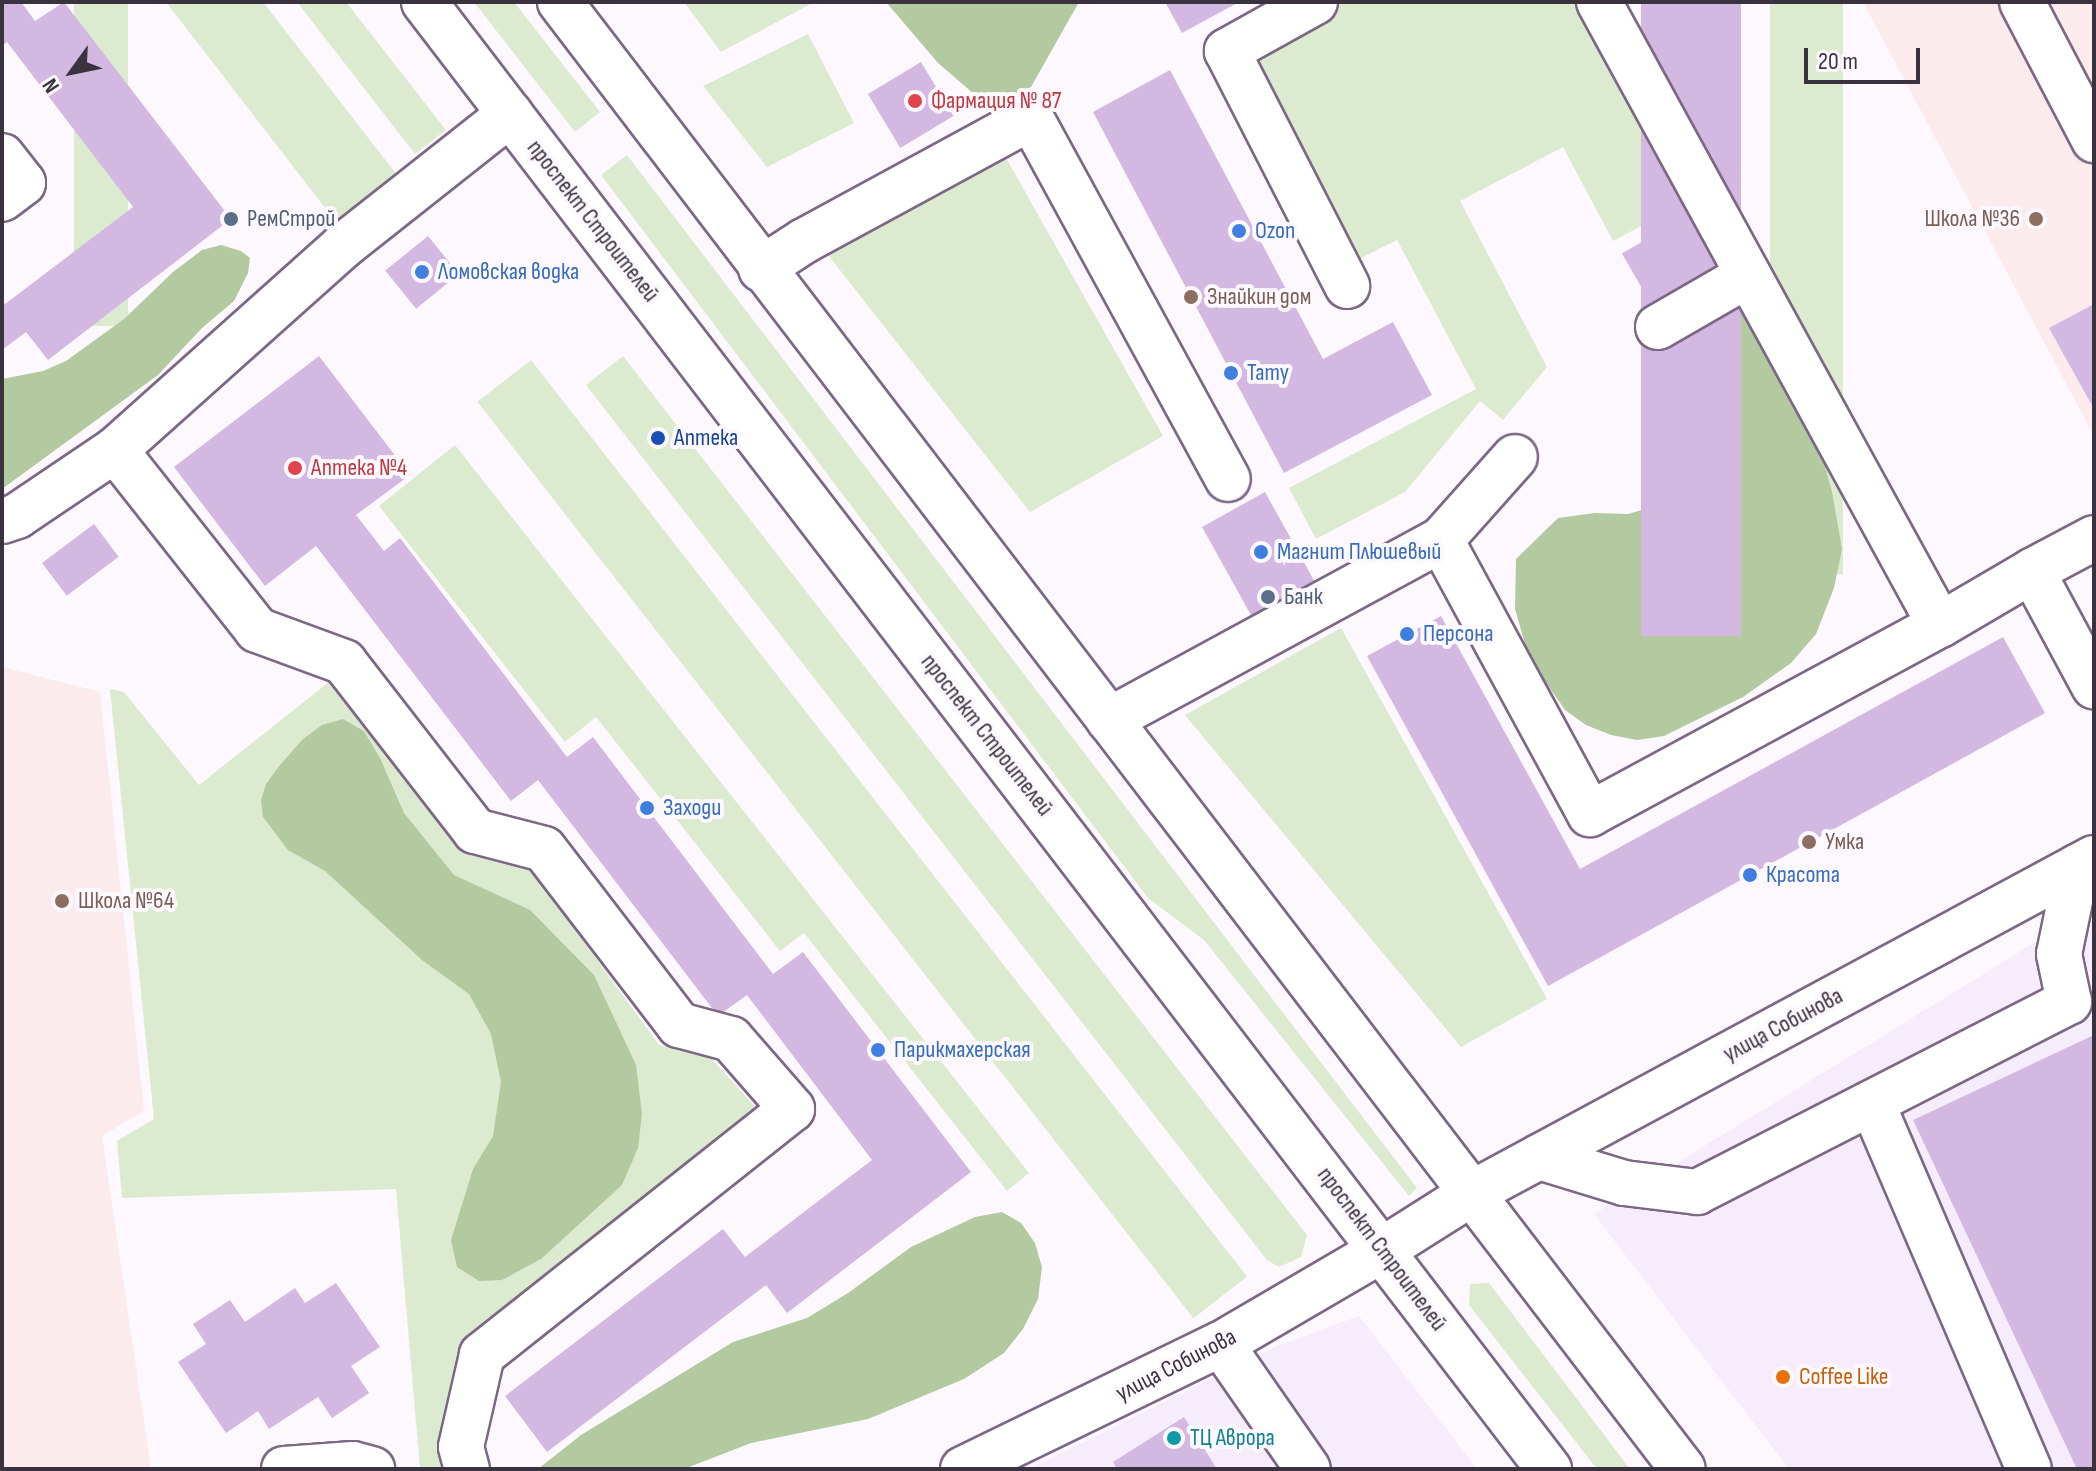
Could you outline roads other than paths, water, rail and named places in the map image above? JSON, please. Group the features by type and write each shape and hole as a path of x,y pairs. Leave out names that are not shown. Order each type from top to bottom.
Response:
{"main road":[{"name":"проспект Строителей","path":"424,2 1549,1469"},
{"path":"560,2 761,269 1683,1469"},
{"path":"1315,2 1227,51 1347,286"},
{"path":"1599,2 1940,625"},
{"path":"2022,2 2094,140"},
{"path":"7,526 115,450 343,246 510,114"},
{"path":"761,269 804,241 1031,118 1228,479"},
{"path":"2,156 23,183 2,199"},
{"path":"1658,327 1748,275"},
{"path":"115,450 257,630 344,662 475,831 544,849 679,1025 731,1039 792,1109 482,1355 461,1447 467,1469"},
{"path":"1109,720 1441,540 1515,457"},
{"path":"1441,540 1590,814 2094,538"},
{"path":"2032,571 2094,686"},
{"path":"1539,1157 1624,1183 1697,1192 2082,996 2076,945 2085,862"},
{"name":"улица Собинова","path":"989,1464 1221,1344 1382,1250 1472,1193 2085,862"},
{"path":"1872,1103 2029,1469"},
{"path":"1221,1344 1308,1469"},
{"path":"284,1469 353,1464 372,1469"}],"place":[{"name":"Фармация № 87","path":"915,101"},
{"name":"РемСтрой","path":"231,219"},
{"name":"Школа №36","path":"2036,219"},
{"name":"Ozon","path":"1239,231"},
{"name":"Ломовская водка","path":"422,272"},
{"name":"Знайкин дом","path":"1191,297"},
{"name":"Тату","path":"1231,373"},
{"name":"Аптека","path":"658,438"},
{"name":"Аптека №4","path":"295,468"},
{"name":"Магнит Плюшевый","path":"1261,552"},
{"name":"Банк","path":"1268,597"},
{"name":"Персона","path":"1407,634"},
{"name":"Заходи","path":"647,808"},
{"name":"Умка","path":"1809,842"},
{"name":"Красота","path":"1750,875"},
{"name":"Школа №64","path":"62,901"},
{"name":"Парикмахерская","path":"878,1050"},
{"name":"Coffee Like","path":"1783,1377"},
{"name":"ТЦ Аврора","path":"1174,1438"}]}
